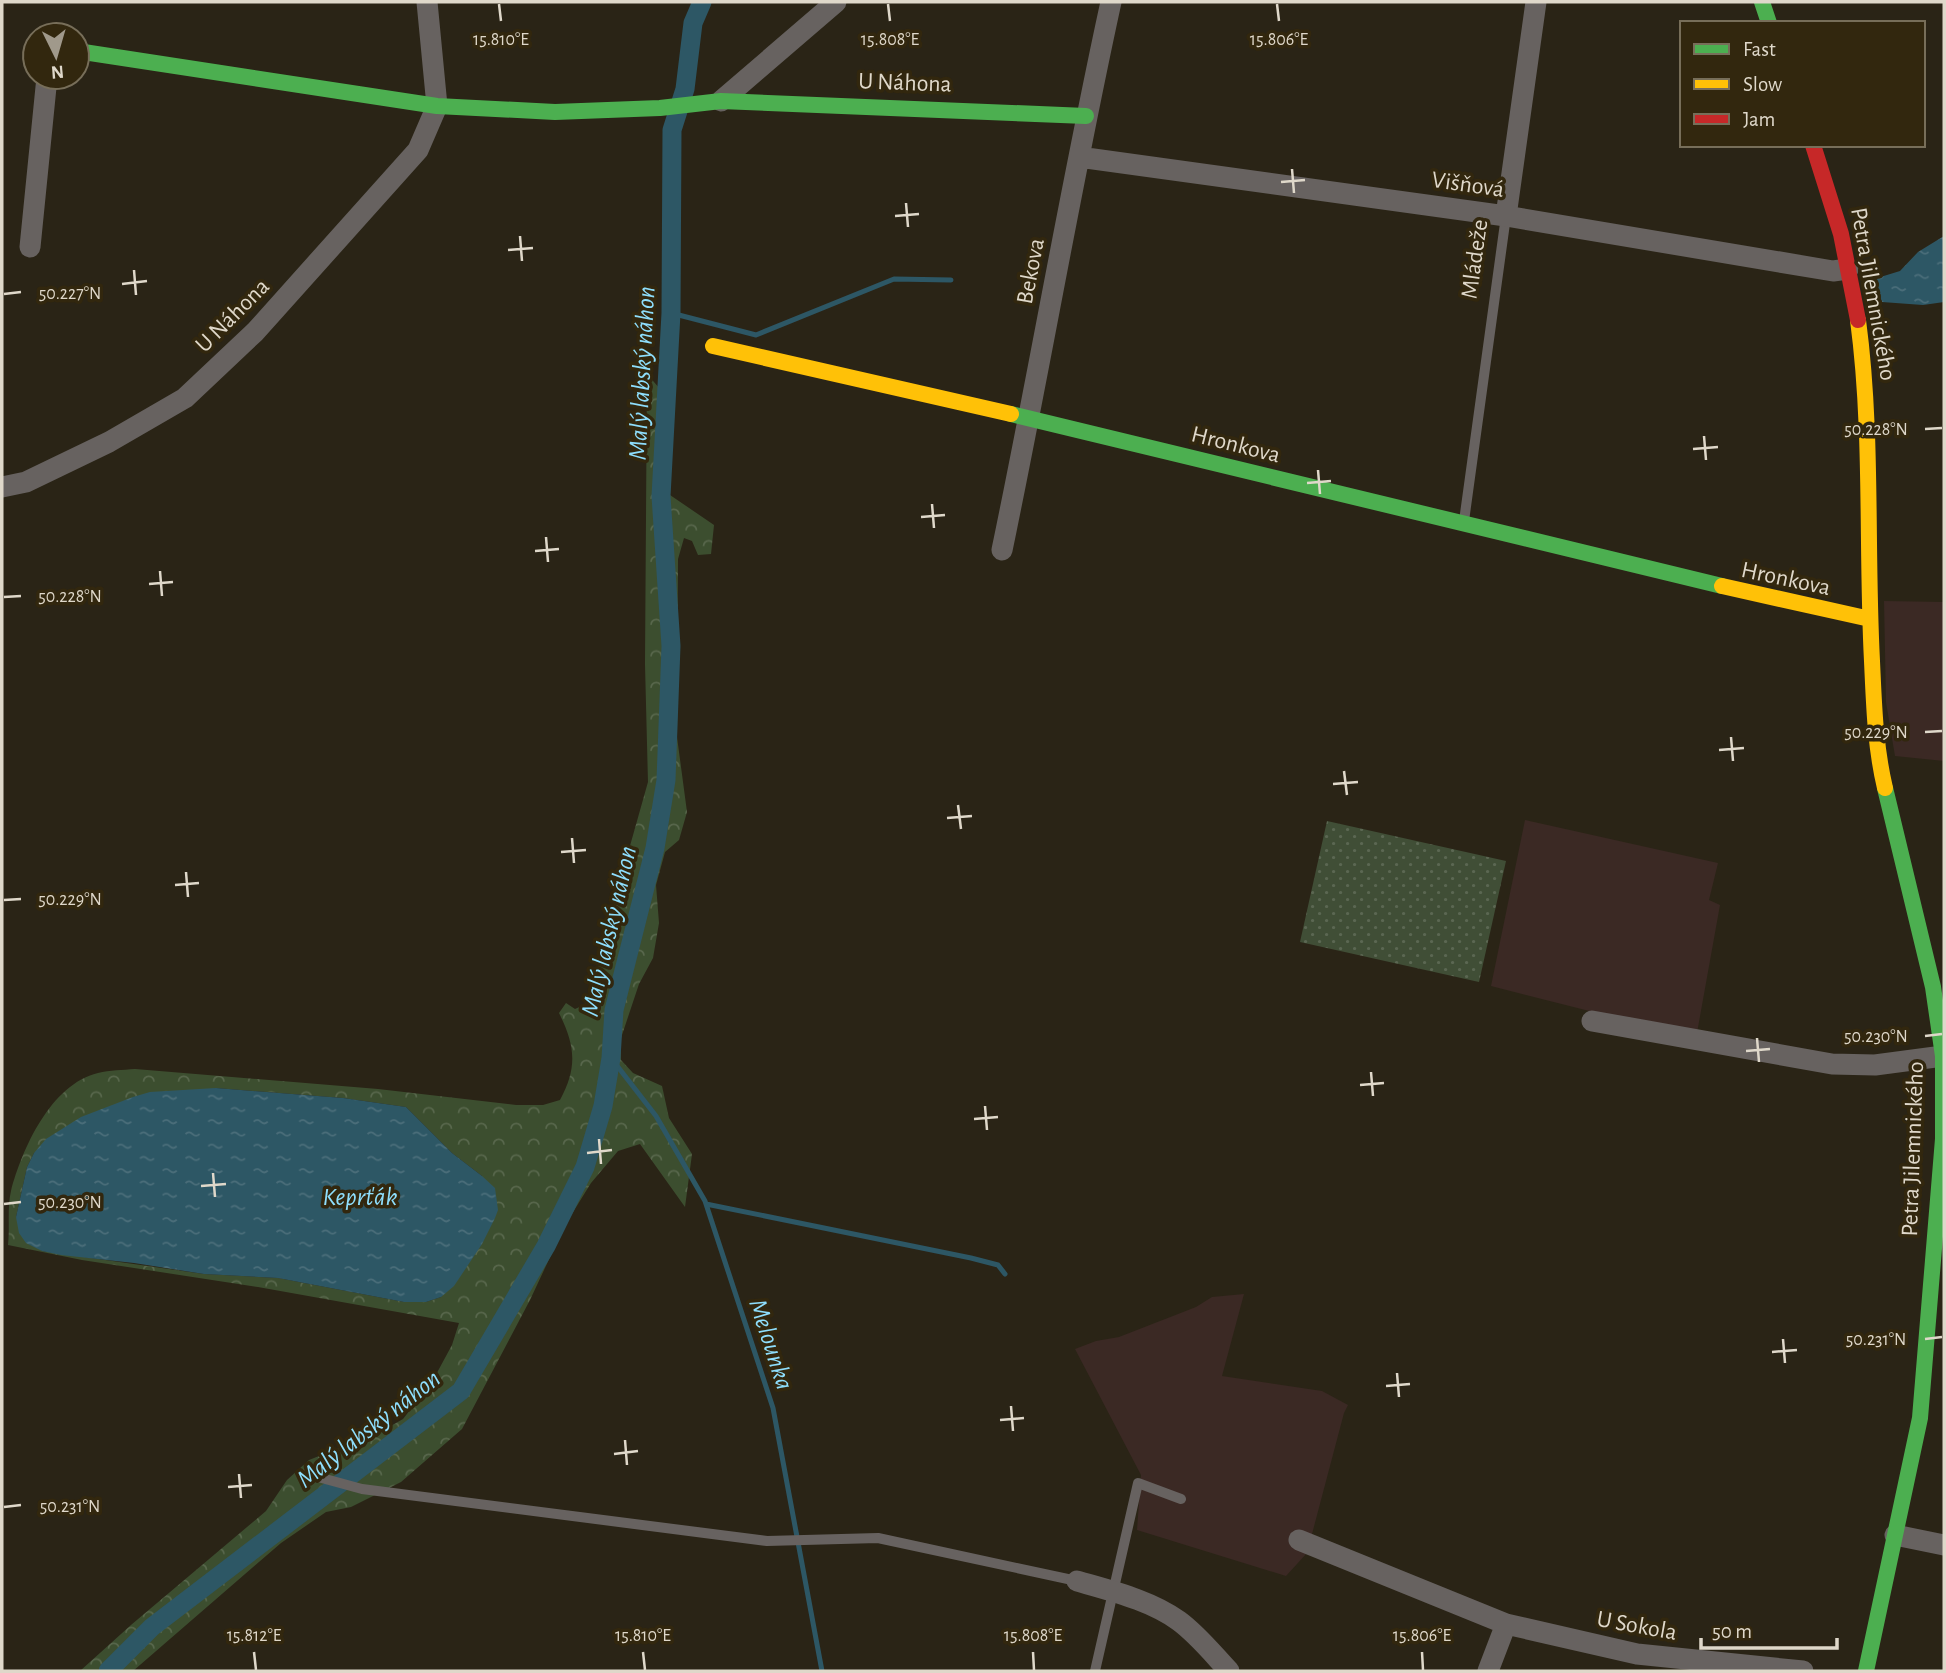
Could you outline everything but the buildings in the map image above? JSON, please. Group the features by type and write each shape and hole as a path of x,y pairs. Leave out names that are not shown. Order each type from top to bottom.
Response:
{"street":[{"path":"427,2 437,106"},
{"path":"721,101 836,2"},
{"name":"Bekova","path":"1002,551 1086,116 1111,2"},
{"name":"Mládeže","path":"1506,216 1536,2"},
{"path":"1762,2 1768,21"},
{"name":"U Náhona","path":"91,53 437,106 555,112 660,108 721,101 1086,116"},
{"path":"30,247 46,91"},
{"name":"U Náhona","path":"2,487 38,477 109,442 185,398 255,332 418,150 437,106"},
{"name":"Petra Jilemnického","path":"1814,147 1833,208 1858,321 1868,429 1870,619 1877,755 1933,987 1943,1056 1943,1139 1920,1418 1866,1671"},
{"name":"Višňová","path":"1079,157 1506,216 1833,271 1848,269"},
{"name":"Hronkova","path":"713,346 1029,418 1693,580 1870,619"},
{"path":"1592,1021 1832,1064 1875,1065 1943,1056"},
{"path":"1895,1535 1944,1545"},
{"name":"U Sokola","path":"1299,1540 1506,1624 1637,1654 1803,1671"},
{"path":"1077,1581 1161,1610 1194,1634 1229,1671"},
{"path":"1488,1671 1506,1624"}],"lane":[{"name":"Mládeže","path":"1464,523 1506,216"},
{"path":"307,1474 362,1489 783,1541 878,1538 1077,1581"},
{"path":"1095,1671 1138,1483 1181,1499"}],"shaded area":[{"path":"1884,601 1944,602 1944,761 1895,756 1886,702"},
{"path":"1525,820 1718,863 1709,900 1720,905 1697,1033 1617,1018 1491,986"},
{"path":"1244,1294 1222,1376 1322,1391 1348,1405 1307,1553 1286,1576 1137,1530 1141,1475 1075,1349 1096,1341 1119,1337 1196,1307 1212,1297"}],"green space":[{"path":"647,374 674,405 670,495 714,525 711,554 698,555 692,541 684,538 678,559 677,737 687,812 679,840 665,852 656,885 659,923 653,958 639,984 621,1038 621,1060 633,1073 662,1086 669,1118 692,1154 685,1207 640,1144 618,1151 591,1183 565,1225 530,1300 462,1429 401,1482 351,1507 326,1512 281,1543 133,1671 80,1671 266,1511 287,1480 309,1460 382,1431 403,1419 432,1382 452,1345 459,1323 258,1287 82,1260 8,1245 11,1191 23,1156 41,1120 66,1090 81,1080 98,1073 135,1069 378,1089 516,1105 543,1105 560,1100 570,1077 572,1056 568,1035 559,1013 566,1003 575,1009 584,1005 592,993 606,931 648,782 645,664","holes":["216,1088 343,1098 406,1107 452,1153 482,1176 441,1297 426,1302 404,1302 278,1278 204,1274 42,1251 16,1217 27,1167 34,1153"]},
{"path":"1327,821 1506,861 1479,982 1300,942"}],"water":[{"path":"1944,236 1944,302 1923,305 1882,302 1874,279 1900,271 1918,252"},
{"name":"Keprťák","path":"216,1088 343,1098 406,1107 452,1153 495,1188 498,1210 495,1218 482,1244 454,1286 441,1297 426,1302 404,1302 278,1278 204,1274 61,1255 42,1251 26,1243 19,1233 16,1217 27,1167 46,1139 81,1117 133,1097 150,1092"}],"waterway":[{"name":"Malý labský náhon","path":"108,1671 152,1627 461,1391 546,1246 585,1167 603,1106 611,1058 614,1010 655,848 666,780 671,646 661,496 671,313 672,130 685,89 693,23 702,2"},
{"path":"671,313 756,335 894,279 951,280"},
{"name":"Melounka","path":"611,1058 656,1116 705,1201 773,1408 822,1671"},
{"path":"706,1204 971,1258 998,1265 1005,1274"}],"traffic: fast":[{"path":"1762,2 1768,21"},
{"path":"91,53 437,106 555,112 660,108 721,101 1086,116"},
{"path":"1011,414 1722,586"},
{"path":"1866,1671 1920,1418 1943,1139 1943,1056 1933,987 1885,788"}],"traffic: slow":[{"path":"1858,320 1866,405 1874,709 1885,788"},
{"path":"713,346 1011,414"},
{"path":"1722,586 1870,619"}],"traffic: jam":[{"path":"1814,147 1841,234 1858,320"}]}
